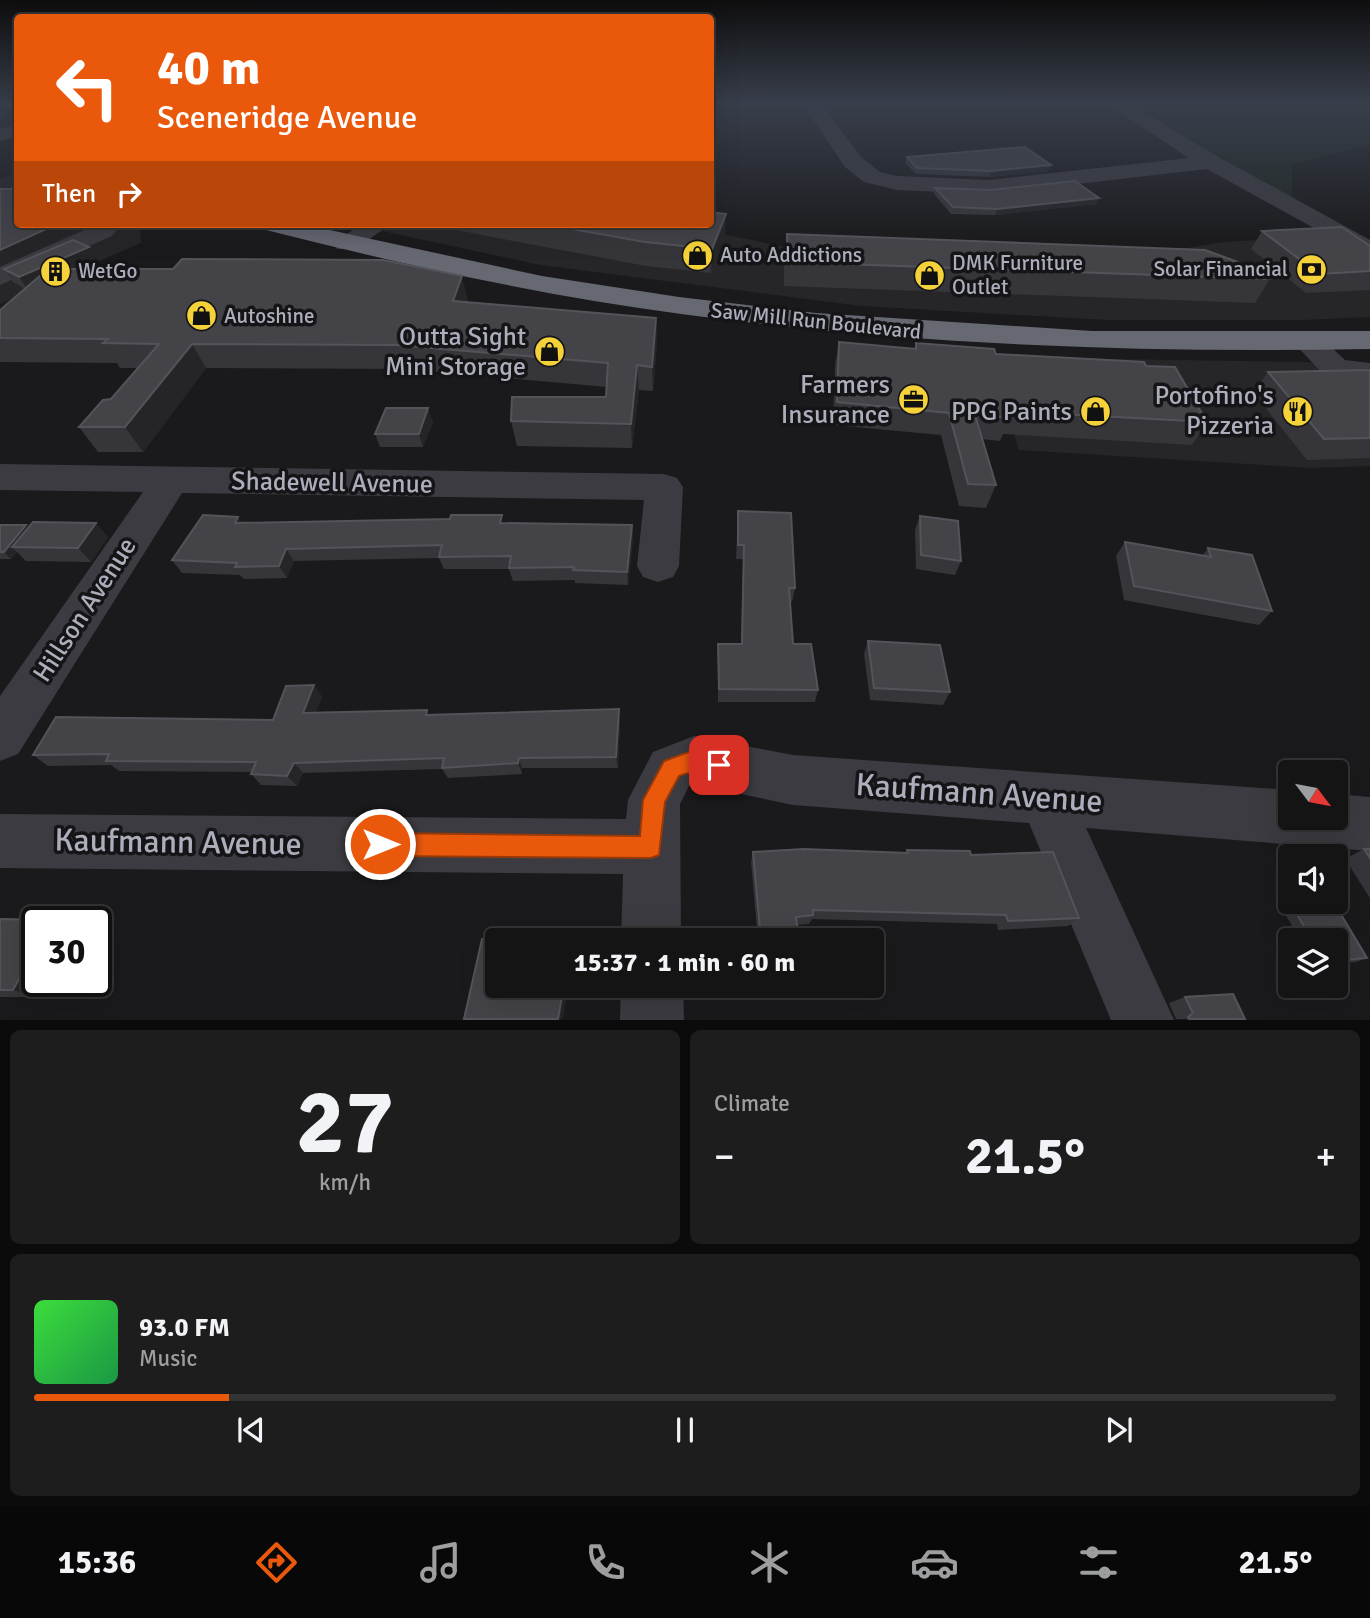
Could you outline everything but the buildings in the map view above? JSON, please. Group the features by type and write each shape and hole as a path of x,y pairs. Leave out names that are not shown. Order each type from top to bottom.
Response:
{"highway":[{"name":"Saw Mill Run Boulevard","path":"309,228 346,244 499,278 650,303 820,323 966,335 1122,343 1370,340"}],"street":[{"path":"845,151 853,162 872,177 897,183 989,187 1211,162"},
{"path":"1192,151 1370,251"},
{"path":"6,285 100,228"},
{"path":"87,256 109,244 102,228"},
{"path":"346,244 372,228"},
{"path":"1308,342 1335,368 1370,373"},
{"name":"Shadewell Avenue","path":"0,477 664,487 658,566"},
{"name":"Hillson Avenue","path":"0,738 170,481"},
{"name":"Kaufmann Avenue","path":"0,841 651,847 654,800 671,769 694,760 793,780 1278,816"},
{"path":"1044,797 1143,1020"},
{"name":"Kaufmann Avenue","path":"1348,822 1370,824"},
{"path":"651,847 651,928"},
{"path":"652,998 652,1020"}],"shaded area":[{"path":"1210,151 1348,151 1292,165 1292,199"},
{"path":"14,174 14,228 139,228 141,243 0,304 0,179"},
{"path":"369,228 692,228 786,247 1162,252 1224,242 1325,236 1370,264 1370,317 1303,320 1107,320 861,306 540,265"},
{"path":"990,357 1370,363 1370,466 1311,468 1019,450"}],"place":[{"name":"Auto Addictions","path":"697,255"},
{"name":"Solar Financial","path":"1311,269"},
{"name":"WetGo","path":"55,271"},
{"name":"DMK Furniture Outlet","path":"929,275"},
{"name":"Autoshine","path":"201,316"},
{"name":"Outta Sight Mini Storage","path":"549,352"},
{"name":"Farmers Insurance","path":"913,400"},
{"name":"Portofino's Pizzeria","path":"1297,411"},
{"name":"PPG Paints","path":"1095,412"}],"route":[{"path":"380,844 651,847 654,800 671,769 694,760 719,765"}]}
